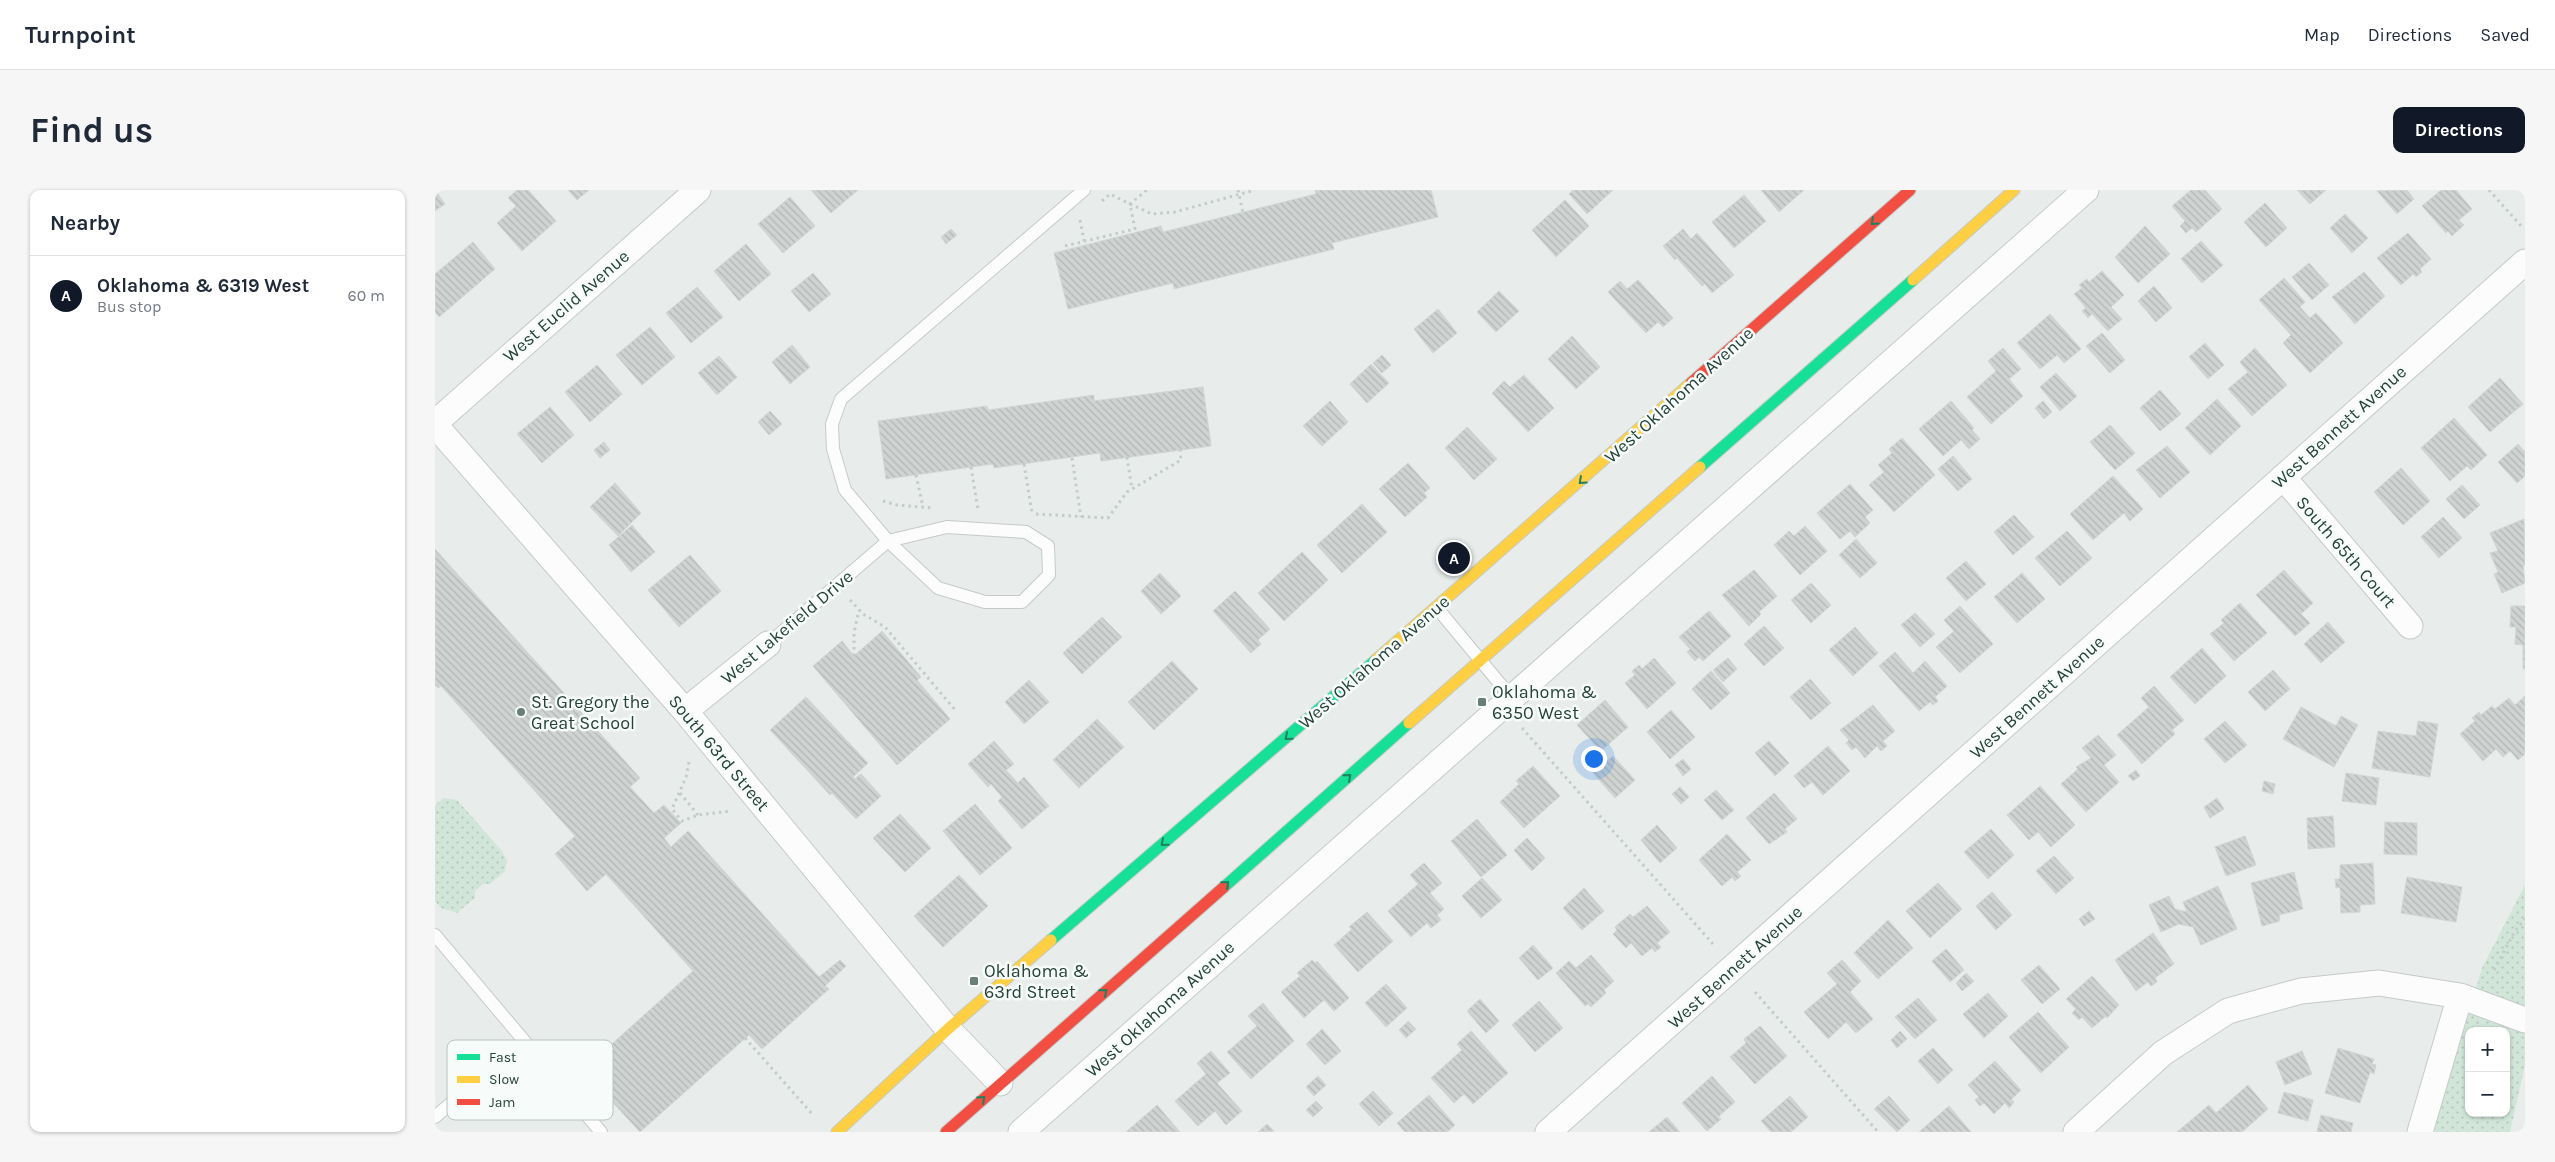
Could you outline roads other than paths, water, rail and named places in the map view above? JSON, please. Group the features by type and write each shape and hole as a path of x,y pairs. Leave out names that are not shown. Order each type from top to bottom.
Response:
{"main road":[{"name":"West Oklahoma Avenue","path":"837,1132 948,1029 1437,608 1910,190"},
{"path":"946,1132 2014,190"}],"street":[{"name":"West Euclid Avenue","path":"435,424 698,190"},
{"name":"West Oklahoma Avenue","path":"1021,1132 2086,190"},
{"name":"West Bennett Avenue","path":"1548,1132 2525,262"},
{"name":"South 63rd Street","path":"435,424 685,711 948,1029 1000,1083"},
{"name":"South 65th Court","path":"2283,477 2410,626"},
{"name":"West Lakefield Drive","path":"685,711 768,644"},
{"path":"2076,1132 2163,1053 2228,1011 2301,991 2379,983 2460,996 2525,1020"},
{"path":"2420,1132 2460,996"}],"lane":[{"path":"888,541 947,527 1026,532 1048,546 1049,575 1022,602 985,602 937,588 888,541 845,490 833,449 832,424 841,399 1084,190"},
{"name":"West Lakefield Drive","path":"768,644 888,541"},
{"path":"1437,608 1511,697"},
{"path":"435,935 523,1040"},
{"path":"435,1117 447,1107"},
{"path":"591,1120 601,1132"}],"place":[{"name":"Oklahoma & 6319 West","path":"1454,558"},
{"name":"Oklahoma & 6350 West","path":"1482,702"},
{"name":"St. Gregory the Great School","path":"521,712"},
{"name":"Oklahoma & 63rd Street","path":"974,981"}]}
